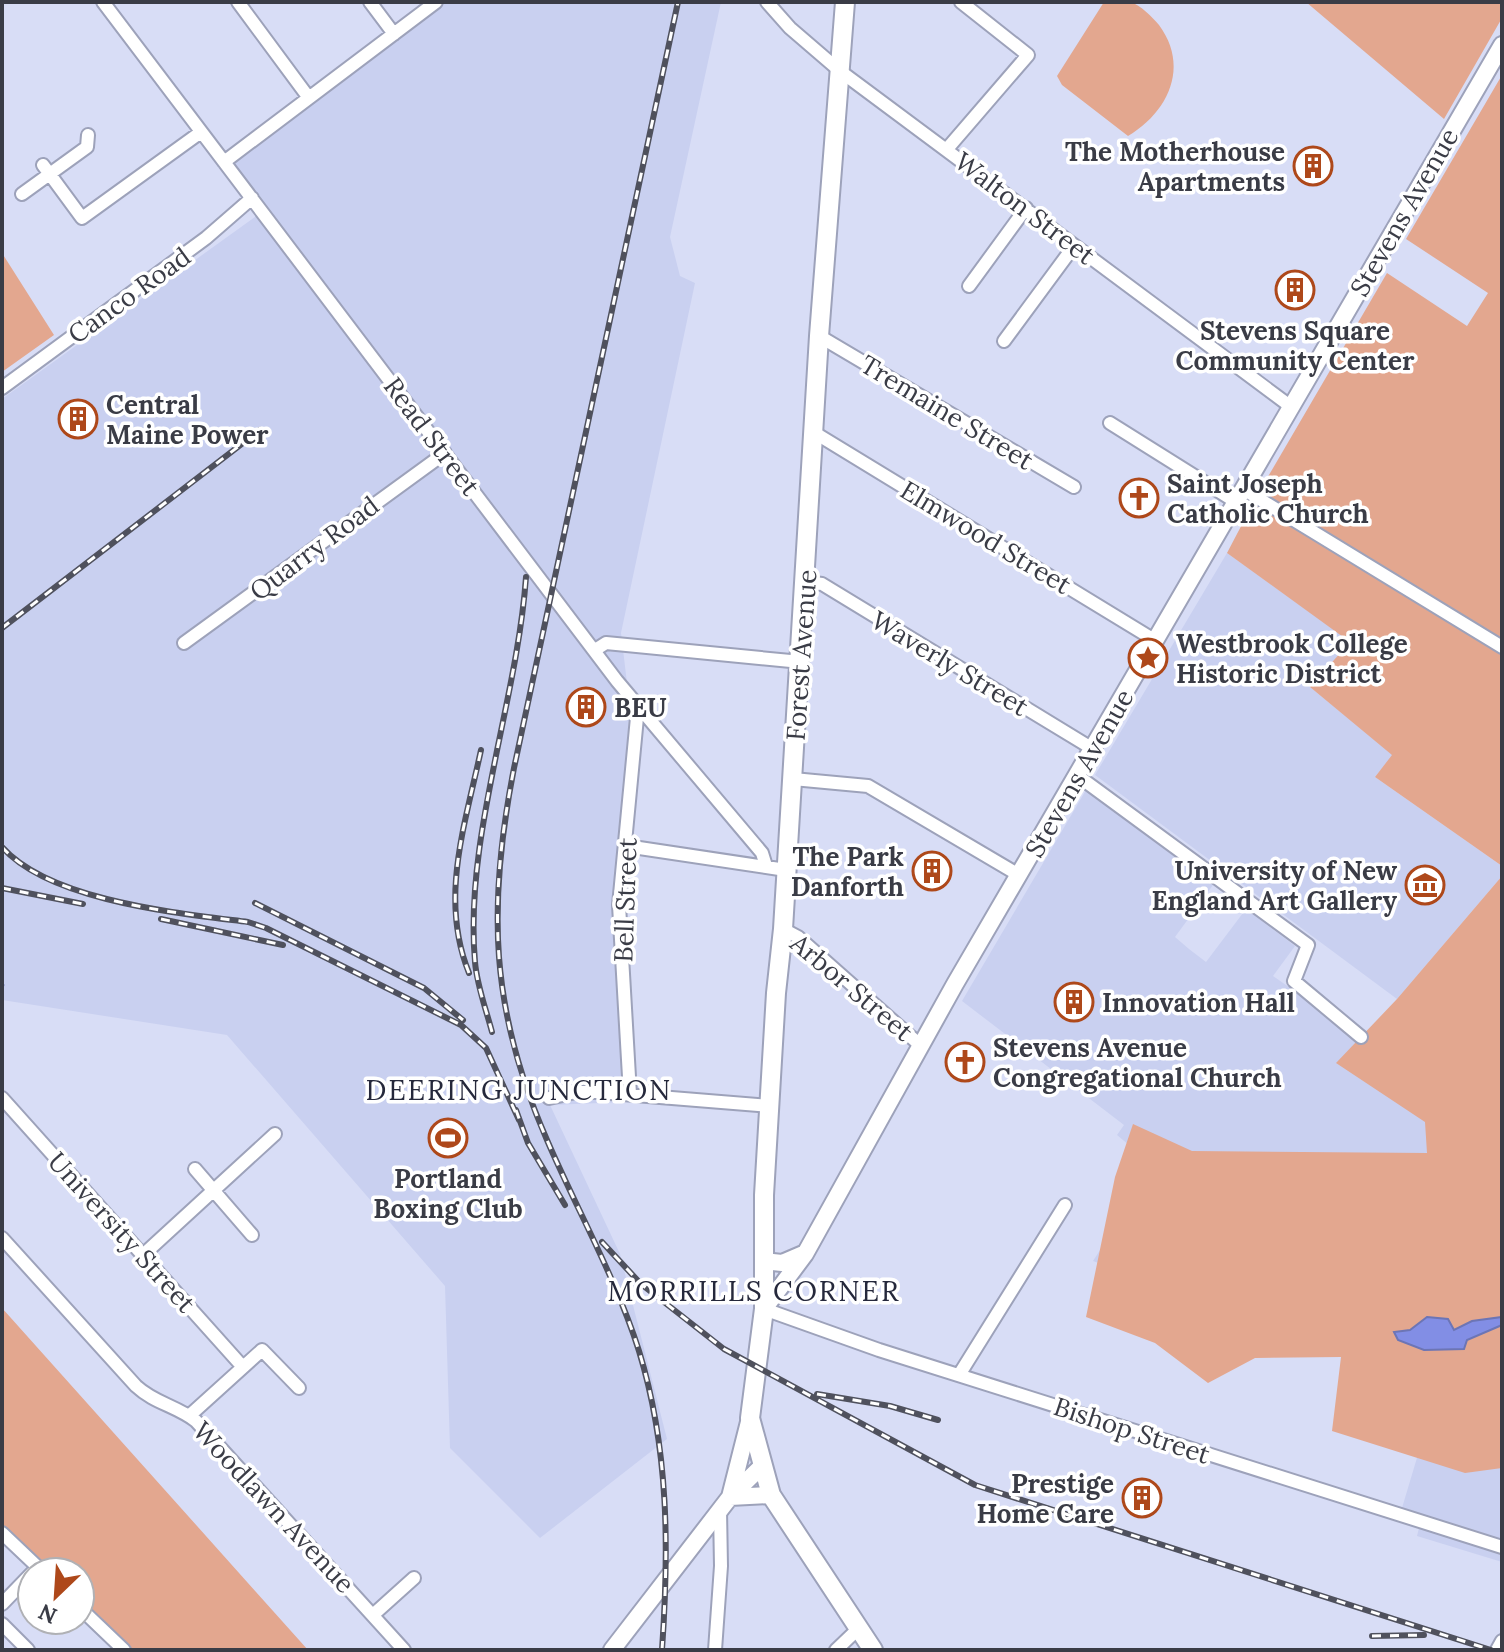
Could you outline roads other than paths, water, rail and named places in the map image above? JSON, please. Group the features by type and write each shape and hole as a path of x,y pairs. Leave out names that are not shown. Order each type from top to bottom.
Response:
{"highway":[{"name":"Forest Avenue","path":"750,1418 764,1309 763,1261 770,1106 801,662 819,336 845,2"},
{"path":"750,1418 771,1495 873,1650"}],"main road":[{"name":"Stevens Avenue","path":"764,1309 805,1254 920,1045 1502,45"},
{"path":"763,1261 782,1263 805,1254"},
{"path":"725,1504 750,1418"},
{"path":"612,1650 725,1504 761,1467"},
{"path":"725,1504 771,1495"}],"street":[{"name":"Read Street","path":"103,2 638,707 762,853 766,866"},
{"path":"238,2 309,98"},
{"path":"370,2 394,34"},
{"path":"224,162 436,2"},
{"name":"Walton Street","path":"767,2 797,35 840,71 1290,406"},
{"path":"947,149 1028,55 961,2"},
{"path":"47,169 82,218 201,132"},
{"path":"22,194 47,169 87,147 88,135"},
{"name":"Canco Road","path":"2,388 206,238 252,198"},
{"path":"969,286 1026,208"},
{"path":"1004,341 1074,246"},
{"name":"Tremaine Street","path":"819,336 1074,487"},
{"path":"1110,423 1502,647"},
{"name":"Elmwood Street","path":"815,433 1156,641"},
{"name":"Quarry Road","path":"184,643 445,453"},
{"name":"Waverly Street","path":"806,582 822,584 1093,749"},
{"path":"595,650 606,643 801,662"},
{"name":"Bell Street","path":"630,1094 619,927 638,707"},
{"path":"1078,776 1308,945 1294,981 1361,1037"},
{"path":"793,779 868,786 1019,875"},
{"path":"626,846 786,870"},
{"name":"Arbor Street","path":"783,929 798,937 920,1045"},
{"path":"549,1098 576,1092 770,1106"},
{"name":"University Street","path":"2,1098 242,1366"},
{"path":"143,1255 275,1134"},
{"path":"195,1169 252,1235"},
{"path":"959,1375 1065,1205"},
{"name":"Woodlawn Avenue","path":"2,1238 136,1386 152,1399 189,1416 404,1650"},
{"name":"Bishop Street","path":"764,1309 959,1375 1502,1547"},
{"path":"189,1416 262,1350 299,1388"},
{"path":"715,1650 725,1504"},
{"path":"2,1533 23,1556"},
{"path":"374,1614 414,1578"},
{"path":"96,1623 124,1650"},
{"path":"2,1624 28,1650"},
{"path":"836,1650 859,1628"},
{"path":"1497,1650 1502,1641"}],"water":[{"path":"1427,1317 1448,1319 1454,1330 1472,1321 1502,1317 1502,1325 1467,1340 1464,1349 1424,1350 1398,1340 1394,1332 1410,1330"}],"railway":[{"path":"662,1650 666,1537 661,1462 649,1388 619,1297 528,1092 504,1002 498,912 505,818 514,768 678,2"},
{"path":"2,628 260,430"},
{"path":"492,1032 475,962 477,867 513,673 526,577"},
{"path":"469,973 460,945 455,890 462,834 481,750"},
{"path":"2,847 23,865 82,892 152,909 248,922 266,928 461,1025 486,1048 519,1120"},
{"path":"2,888 83,904"},
{"path":"255,903 424,988 463,1020"},
{"path":"161,919 283,945"},
{"path":"516,1110 528,1143 565,1205"},
{"path":"602,1242 641,1284 724,1349 975,1485 1491,1650"},
{"path":"817,1394 890,1406 938,1420"},
{"path":"1372,1636 1424,1635"}],"place":[{"name":"The Motherhouse Apartments","path":"1313,166"},
{"name":"Stevens Square Community Center","path":"1295,290"},
{"name":"Central Maine Power","path":"78,419"},
{"name":"Saint Joseph Catholic Church","path":"1139,498"},
{"name":"Westbrook College Historic District","path":"1148,658"},
{"name":"BEU","path":"586,707"},
{"name":"The Park Danforth","path":"932,871"},
{"name":"University of New England Art Gallery","path":"1425,885"},
{"name":"Innovation Hall","path":"1074,1002"},
{"name":"Stevens Avenue Congregational Church","path":"965,1062"},
{"name":"Portland Boxing Club","path":"448,1138"},
{"name":"Prestige Home Care","path":"1142,1498"}],"district":[{"name":"DEERING JUNCTION","path":"519,1090"},
{"name":"MORRILLS CORNER","path":"754,1291"}]}
